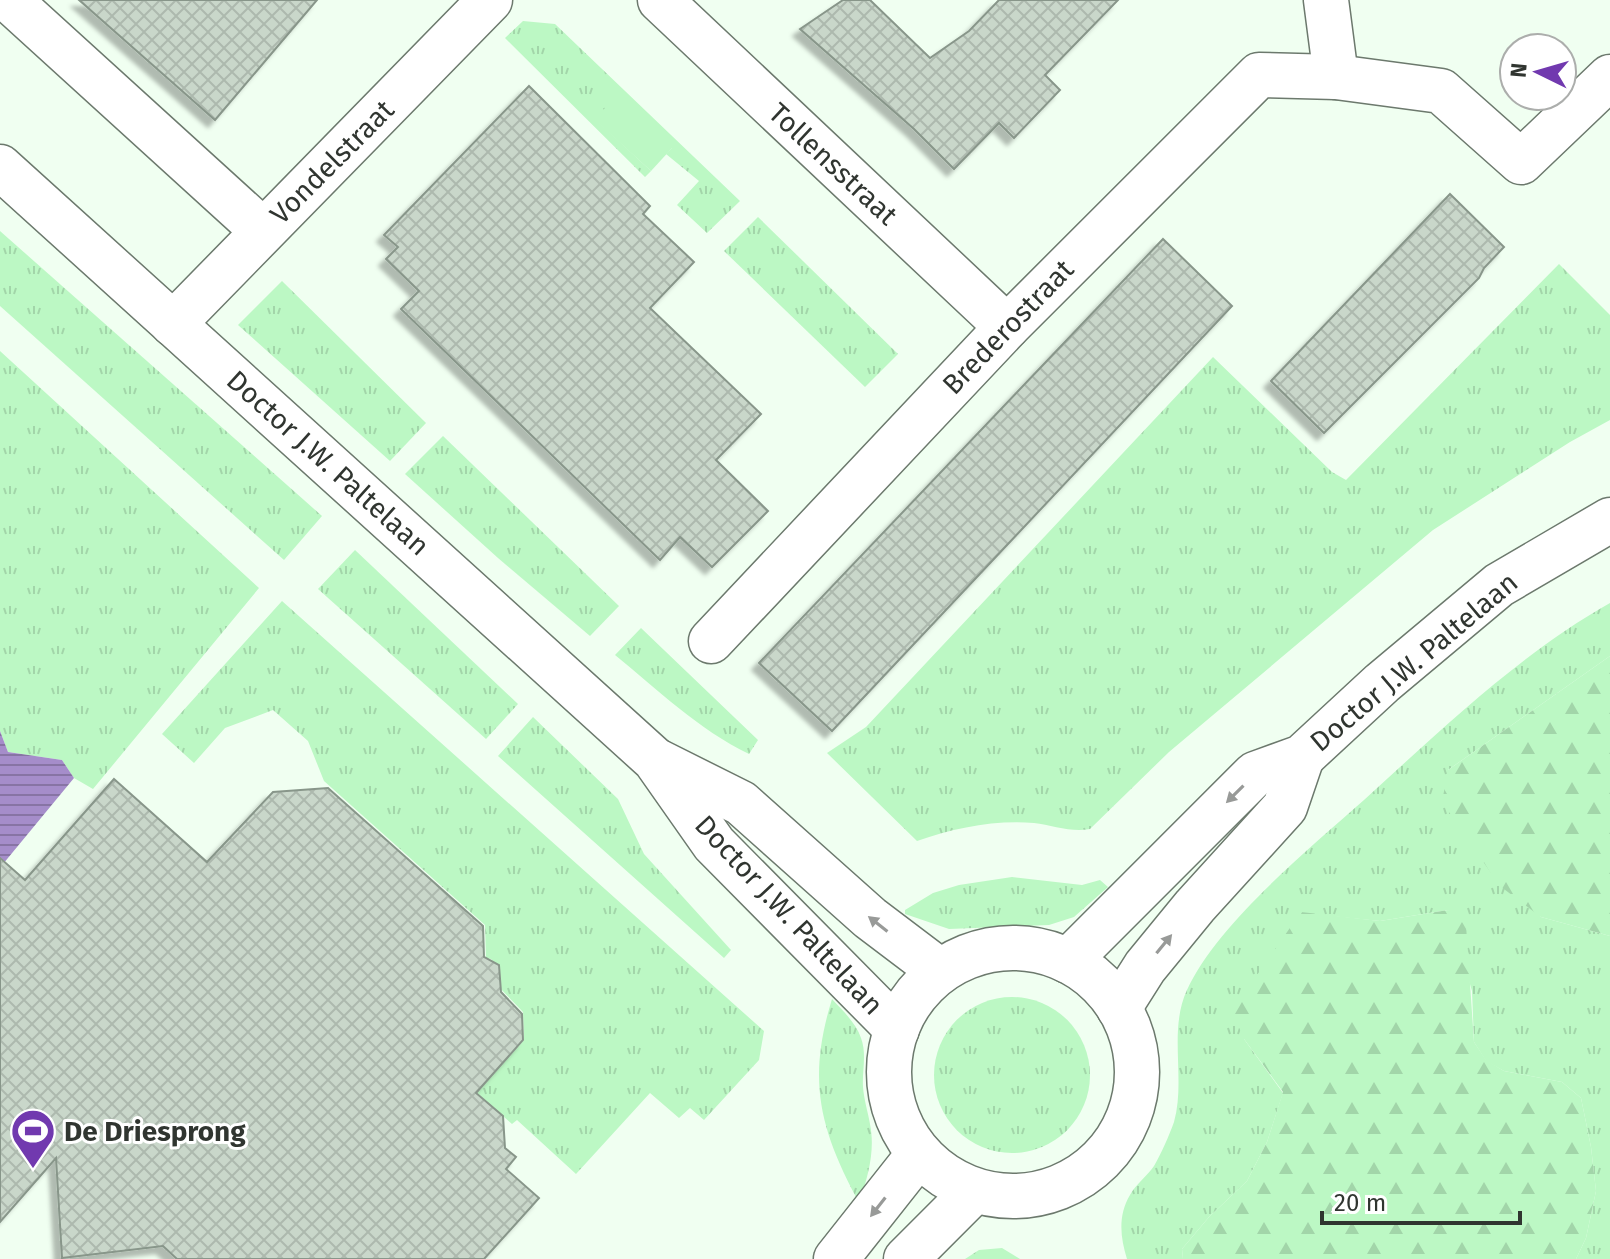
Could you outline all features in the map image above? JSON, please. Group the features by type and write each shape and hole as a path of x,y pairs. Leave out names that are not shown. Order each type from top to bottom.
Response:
{"street":[{"path":"9,0 263,231"},
{"name":"Vondelstraat","path":"173,324 490,0"},
{"name":"Tollensstraat","path":"660,0 1007,327"},
{"path":"1326,0 1336,77"},
{"name":"Brederostraat","path":"711,641 1007,327 1259,75 1336,77 1441,91 1521,162 1610,77"},
{"name":"Doctor J.W. Paltelaan","path":"0,167 655,760 714,844 897,1029"},
{"name":"Doctor J.W. Paltelaan","path":"1068,961 1255,774 1302,757 1382,683 1499,585 1610,520"},
{"name":"Doctor J.W. Paltelaan","path":"1119,1008 1145,967 1195,906 1285,807 1302,757"},
{"name":"Doctor J.W. Paltelaan","path":"655,760 741,803 870,918 940,971"},
{"path":"1003,948 1047,953 1068,961 1088,973 1119,1008 1133,1047 1136,1089 1129,1116 1117,1141 1077,1179 1052,1191 1005,1197 974,1191 945,1176 919,1154 906,1137 891,1095 889,1062 897,1029 914,997 940,971 981,952 1003,948"},
{"path":"836,1259 919,1154"},
{"path":"906,1259 974,1191"}],"green space":[{"path":"523,21 555,24 740,201 707,233 677,205 699,181 666,154 672,148 595,119 651,171 645,177 505,38"},
{"path":"617,96 673,147 651,171 594,119"},
{"path":"758,217 898,354 865,387 724,251"},
{"path":"0,231 322,516 284,560 0,306"},
{"path":"1559,264 1610,315 1610,420 1570,442 1433,530 1169,752 1090,829 1076,830 1034,823 989,824 917,841 827,753 866,727 1213,357 1332,472 1346,480"},
{"path":"282,281 426,423 390,461 238,325"},
{"path":"0,351 259,588 93,789 74,778 62,760 8,752 0,731"},
{"path":"443,436 619,606 590,636 405,474"},
{"path":"355,550 518,704 486,739 318,589"},
{"path":"282,601 764,1031 759,1060 704,1120 690,1108 679,1118 650,1093 576,1174 517,1120 512,1124 477,1093 524,1040 523,1012 498,986 500,969 486,958 485,925 324,781 308,741 273,710 225,728 194,763 162,734"},
{"path":"1610,603 1610,656 1448,770 1541,917 1610,936 1610,1259 1576,1259 1586,1238 1596,1191 1581,1098 1562,1082 1504,1071 1486,1061 1474,1042 1472,991 1448,910 1380,921 1301,913 1244,1039 1283,1093 1267,1142 1247,1181 1209,1217 1182,1249 1183,1259 1127,1259 1121,1226 1123,1210 1135,1187 1154,1166 1174,1122 1181,1006 1201,965 1220,939 1292,864 1481,695 1544,646"},
{"path":"641,628 758,740 749,754 696,721 615,655"},
{"path":"1610,656 1610,936 1541,917 1500,886 1442,802 1448,770"},
{"path":"533,717 618,799 644,854 731,950 724,958 498,756"},
{"path":"1012,877 1082,885 1100,880 1108,887 1074,917 1049,925 949,929 905,914 905,910 933,893 959,885"},
{"path":"1448,910 1466,925 1474,1042 1486,1060 1504,1071 1562,1082 1581,1098 1596,1191 1586,1238 1576,1259 1183,1259 1182,1249 1209,1217 1247,1181 1267,1142 1283,1092 1244,1039 1232,1011 1301,912 1380,921"},
{"path":"1012,997 1042,1003 1067,1020 1084,1045 1090,1075 1084,1105 1067,1130 1042,1147 1012,1153 982,1147 957,1130 940,1105 934,1075 940,1045 957,1020 982,1003"},
{"path":"832,999 856,1027 864,1050 863,1087 872,1143 869,1170 861,1197 856,1197 833,1147 821,1100 820,1053"},
{"path":"1002,1248 1020,1259 965,1259 979,1250"}],"shaded area":[{"path":"0,731 8,752 62,760 74,778 3,864 0,862"}],"building":[{"path":"79,0 317,0 215,120"},
{"path":"843,0 870,0 930,58 969,31 999,0 1118,0 1045,75 1060,90 1014,138 999,123 954,169 914,129 800,29"},
{"path":"529,86 650,206 643,214 694,262 650,308 761,414 716,460 768,511 712,567 680,537 660,560 401,309 419,291 386,259 398,247 384,235"},
{"path":"1450,194 1504,247 1479,278 1324,433 1271,381"},
{"path":"1163,239 1232,306 832,731 759,663"},
{"path":"114,779 207,862 273,792 328,788 483,926 484,957 499,965 501,992 522,1014 523,1040 476,1093 503,1116 505,1148 516,1157 506,1169 539,1198 484,1259 177,1259 163,1246 62,1258 56,1158 0,1222 0,858 25,880"}],"place":[{"name":"De Driesprong","path":"33,1170"}]}
